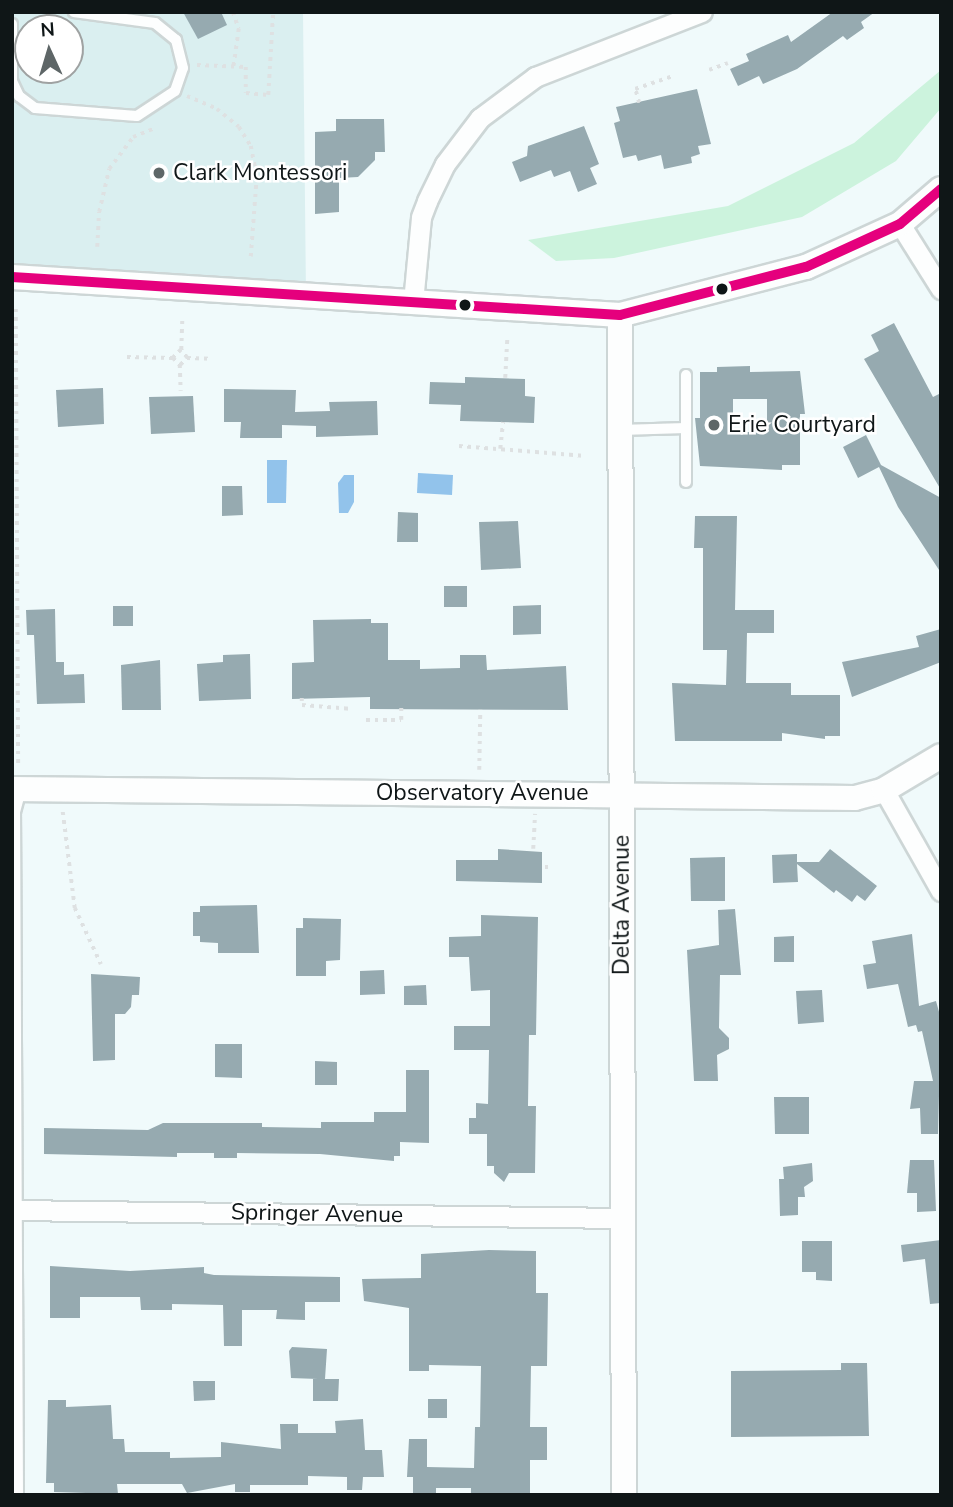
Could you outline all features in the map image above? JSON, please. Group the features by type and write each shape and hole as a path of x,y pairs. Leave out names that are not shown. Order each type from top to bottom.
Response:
{"street":[{"path":"414,302 421,217 445,164 481,118 535,78 702,12"},
{"path":"12,277 620,315 806,267 900,224 941,189"},
{"path":"900,224 940,284"},
{"name":"Delta Avenue","path":"620,315 624,1495"},
{"name":"Observatory Avenue","path":"17,781 855,798 884,790 941,756"},
{"path":"884,790 941,891"},
{"name":"Springer Avenue","path":"15,1210 621,1218"}],"lane":[{"path":"12,24 12,81 19,96 35,108 137,116 175,91 183,68 176,40 155,23 74,12"},
{"path":"686,375 686,482"},
{"path":"620,430 686,428"},
{"path":"17,781 15,1210 18,1495"}],"path":[{"path":"233,12 239,29 234,66"},
{"path":"191,64 246,67 246,93 268,95 273,12"},
{"path":"709,70 728,63"},
{"path":"639,103 635,89 672,76"},
{"path":"175,91 217,109 239,127 251,146 257,177 251,257"},
{"path":"97,247 109,169 133,136 153,129"},
{"path":"16,309 17,781"},
{"path":"182,320 181,350 187,358"},
{"path":"505,379 507,340"},
{"path":"173,358 181,350"},
{"path":"127,357 173,358 180,365 181,391"},
{"path":"180,365 187,358 212,359"},
{"path":"500,449 503,422"},
{"path":"459,446 586,456"},
{"path":"302,698 302,705 353,709"},
{"path":"366,720 401,720 401,708"},
{"path":"479,770 480,710"},
{"path":"63,812 75,908 101,964"},
{"path":"533,849 535,828"}],"shaded area":[{"name":"Clark Montessori","path":"12,12 303,12 306,295 12,277"}],"green space":[{"path":"941,70 941,108 896,161 802,217 614,258 556,261 528,240 728,206 854,143"}],"water":[{"path":"267,460 287,460 286,503 267,503"},
{"path":"418,473 453,475 452,495 417,493"},
{"path":"344,475 354,475 354,502 348,513 339,513 338,483"}],"building":[{"path":"183,12 221,12 227,25 198,39"},
{"path":"833,12 875,12 861,22 864,28 847,40 843,36 797,69 763,84 759,76 738,86 730,69 749,61 746,54 788,35 791,42"},
{"path":"697,89 711,144 698,146 700,154 691,157 692,163 664,169 661,155 638,161 636,155 623,158 614,123 620,121 616,107"},
{"path":"336,119 384,119 385,152 375,152 375,160 358,177 339,178 339,212 315,214 315,132 336,131"},
{"path":"584,126 599,164 590,168 597,184 578,192 570,171 554,177 551,170 520,182 512,162 527,156 528,146"},
{"path":"894,323 933,397 941,393 941,490 864,359 879,351 871,335"},
{"name":"Erie Courtyard","path":"750,366 750,372 800,371 805,414 800,414 800,465 782,465 782,470 700,466 695,418 700,418 700,372 717,372 717,367","holes":["733,399 767,399 767,432 733,432"]},
{"path":"465,377 525,379 525,396 535,397 534,423 460,421 461,405 429,404 430,382 465,383"},
{"path":"103,388 104,424 58,427 56,390"},
{"path":"224,389 296,390 295,412 330,411 329,402 377,401 378,435 316,437 316,426 282,425 282,438 240,438 241,422 224,422"},
{"path":"193,396 195,432 151,434 149,397"},
{"path":"866,435 881,465 941,498 941,573 898,507 879,467 858,478 843,447"},
{"path":"222,486 242,486 243,515 222,516"},
{"path":"398,512 418,513 418,542 397,542"},
{"path":"695,516 737,516 735,610 774,610 774,633 747,633 746,683 791,683 791,695 840,695 840,736 825,736 825,739 782,733 782,741 675,741 672,683 726,685 727,650 703,650 703,548 694,548"},
{"path":"518,521 521,568 481,570 479,522"},
{"path":"444,586 467,586 467,607 444,607"},
{"path":"541,605 541,634 513,635 513,606"},
{"path":"113,606 133,606 133,626 113,626"},
{"path":"55,609 56,662 64,662 64,675 84,674 85,703 37,704 34,635 27,635 26,610"},
{"path":"371,619 371,623 388,623 388,660 420,660 420,669 460,668 460,655 486,655 487,670 566,666 568,710 370,709 370,697 292,699 292,663 314,662 313,620"},
{"path":"941,629 941,662 852,697 842,662 919,647 916,636"},
{"path":"250,654 251,699 199,701 197,664 223,662 223,655"},
{"path":"160,660 161,710 122,710 121,665"},
{"path":"498,849 542,852 542,883 456,881 456,860 498,860"},
{"path":"830,849 877,886 865,901 857,895 852,902 836,890 834,893 797,864 798,882 773,883 772,855 797,854 797,862 819,862"},
{"path":"725,857 725,901 691,901 690,858"},
{"path":"257,905 259,953 218,953 218,943 200,942 200,936 193,936 193,912 200,912 200,906"},
{"path":"735,909 741,975 720,975 719,1028 729,1038 729,1049 717,1055 718,1081 694,1081 687,950 719,945 718,910"},
{"path":"481,915 538,917 536,1035 529,1035 528,1106 536,1106 535,1173 509,1173 504,1182 494,1173 494,1166 487,1166 487,1134 469,1134 469,1118 476,1118 476,1103 488,1104 489,1050 454,1050 454,1026 490,1026 490,990 471,991 469,957 449,957 449,937 481,936"},
{"path":"303,918 341,919 340,960 326,961 326,976 296,976 296,928 303,928"},
{"path":"912,934 919,1006 936,1001 941,1019 938,1134 921,1134 920,1108 910,1109 914,1081 933,1081 922,1031 918,1032 916,1025 908,1027 898,984 867,989 863,965 876,963 872,941"},
{"path":"794,936 794,962 774,962 774,937"},
{"path":"384,970 385,994 360,995 360,971"},
{"path":"91,974 140,977 139,995 132,995 131,1007 125,1014 115,1014 115,1060 93,1061"},
{"path":"426,985 427,1005 404,1005 404,986"},
{"path":"822,990 824,1022 798,1024 796,991"},
{"path":"215,1044 242,1044 242,1078 215,1077"},
{"path":"315,1061 337,1062 337,1085 315,1085"},
{"path":"406,1070 429,1070 429,1143 400,1142 400,1156 394,1156 394,1161 320,1154 237,1153 237,1158 214,1158 214,1153 177,1153 177,1157 44,1154 44,1128 148,1130 163,1123 262,1123 262,1127 321,1128 321,1122 374,1122 374,1112 406,1112"},
{"path":"774,1097 809,1097 809,1134 775,1134"},
{"path":"910,1160 934,1160 936,1211 917,1212 917,1193 907,1193"},
{"path":"812,1163 813,1181 804,1187 805,1197 798,1197 798,1215 780,1216 779,1179 784,1179 783,1167"},
{"path":"941,1240 941,1303 930,1304 925,1259 903,1262 901,1245"},
{"path":"802,1241 832,1241 832,1281 816,1280 816,1272 802,1272"},
{"path":"489,1250 536,1251 536,1293 548,1293 547,1366 531,1366 530,1427 547,1427 547,1460 530,1460 530,1495 471,1495 471,1488 436,1488 436,1495 413,1495 413,1477 407,1477 409,1439 427,1439 427,1467 474,1468 475,1427 480,1427 481,1366 429,1365 429,1371 409,1371 409,1308 364,1301 362,1279 421,1278 421,1254"},
{"path":"50,1266 130,1271 204,1267 204,1273 214,1275 340,1277 340,1302 305,1302 305,1320 276,1319 277,1310 242,1310 242,1346 224,1346 223,1305 172,1304 172,1310 141,1310 140,1297 80,1297 80,1318 50,1318"},
{"path":"292,1347 327,1349 325,1379 339,1379 338,1401 313,1401 313,1379 318,1379 291,1378 289,1351"},
{"path":"841,1363 867,1363 869,1436 731,1437 731,1371 841,1370"},
{"path":"193,1381 215,1381 215,1400 194,1401"},
{"path":"428,1399 447,1399 447,1418 428,1418"},
{"path":"48,1400 66,1400 66,1407 111,1405 113,1439 124,1439 125,1452 170,1452 170,1458 221,1457 221,1442 281,1449 280,1424 298,1424 298,1433 336,1433 335,1421 363,1419 365,1450 382,1450 384,1477 363,1477 362,1490 347,1490 347,1477 308,1476 308,1485 250,1485 250,1492 235,1492 235,1484 187,1493 182,1484 117,1484 118,1494 54,1492 54,1483 46,1483"}],"transit line":[{"path":"12,277 620,315 806,267 900,224 941,189"}],"place":[{"name":"Clark Montessori","path":"159,173"},
{"name":"Erie Courtyard","path":"714,425"}]}
